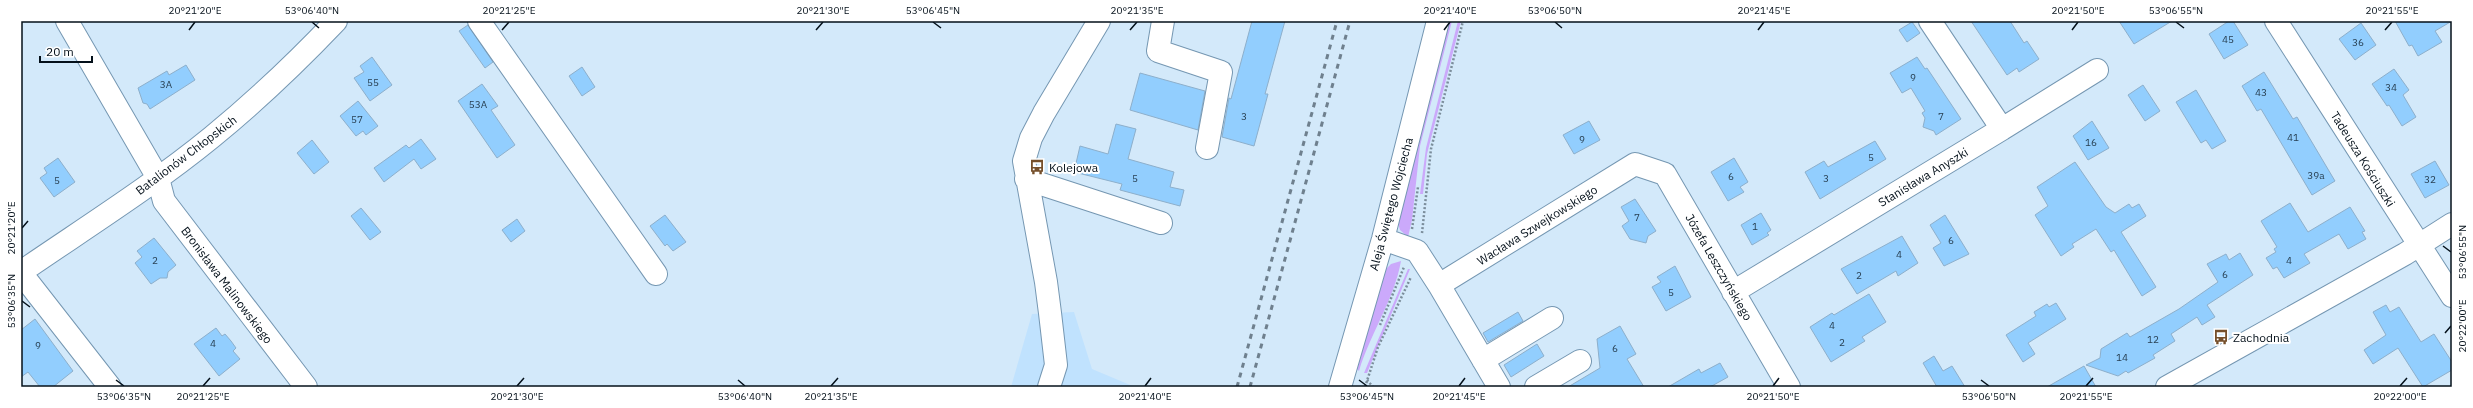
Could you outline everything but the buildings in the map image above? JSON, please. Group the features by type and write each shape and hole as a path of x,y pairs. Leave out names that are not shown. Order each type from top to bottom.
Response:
{"street":[{"name":"Bronisława Malinowskiego","path":"66,21 158,178 164,201 306,387"},
{"name":"Batalionów Chłopskich","path":"21,272 158,178 248,107 336,21"},
{"path":"479,21 656,274"},
{"path":"1049,387 1056,365 1046,282 1026,179 1024,161 1031,138 1099,21"},
{"path":"1163,21 1158,51 1221,72 1207,148"},
{"name":"Aleja Świętego Wojciecha","path":"1340,387 1383,238 1438,21"},
{"path":"1930,21 2002,129"},
{"name":"Tadeusza Kościuszki","path":"2276,21 2452,296"},
{"name":"Stanisława Anyszki","path":"1733,292 2097,70"},
{"name":"Józefa Leszczyńskiego","path":"1635,164 1666,174 1789,387"},
{"name":"Wacława Szwejkowskiego","path":"1439,285 1635,164"},
{"path":"1026,179 1161,223"},
{"path":"2167,387 2419,245 2452,224"},
{"path":"1383,238 1417,251 1439,285 1499,387"},
{"path":"21,272 110,387"},
{"path":"1483,360 1552,318"},
{"path":"1536,387 1580,361"}],"path":[{"path":"1365,387 1378,347 1411,277 1421,237 1430,149 1462,21"}],"shaded area":[{"path":"1448,21 1452,21 1420,146 1412,220 1408,237 1400,230 1397,220"},
{"path":"1458,21 1461,21 1427,154 1423,194 1420,194 1426,148"},
{"path":"1401,261 1398,275 1388,303 1369,344 1359,371 1356,368 1385,270 1391,264"},
{"path":"1408,269 1410,269 1367,373 1364,373"},
{"path":"1074,312 1092,369 1135,387 1011,387 1032,314"}],"railway":[{"path":"1237,387 1337,21"},
{"path":"1250,387 1350,21"}],"place":[{"name":"Kolejowa","path":"1037,167"},
{"name":"Zachodnia","path":"2221,337"}]}
